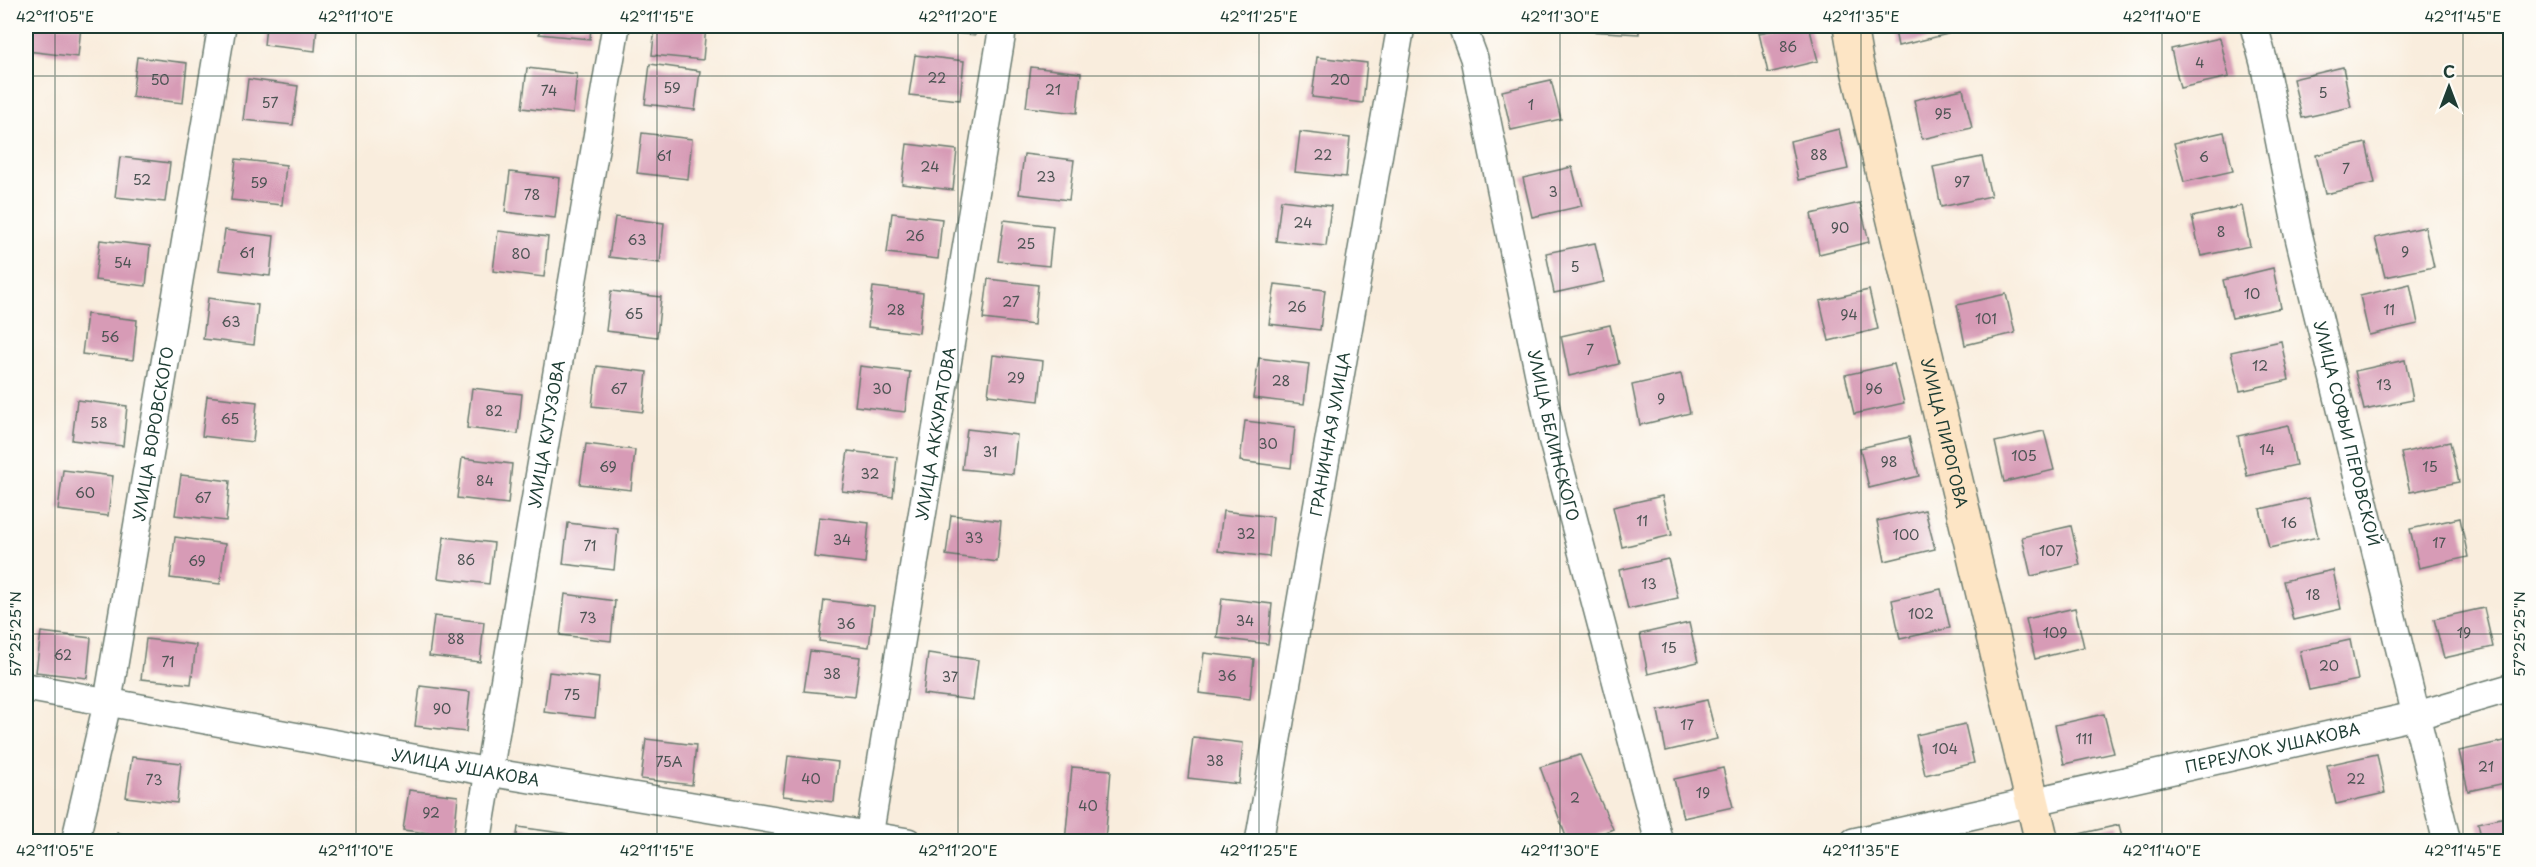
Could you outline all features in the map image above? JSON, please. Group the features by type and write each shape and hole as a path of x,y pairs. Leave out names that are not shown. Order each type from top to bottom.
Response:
{"street":[{"name":"УЛИЦА ВОРОВСКОГО","path":"75,842 108,700 222,26"},
{"name":"УЛИЦА КУТУЗОВА","path":"477,842 616,26"},
{"name":"УЛИЦА АККУРАТОВА","path":"869,838 1004,26"},
{"name":"ГРАНИЧНАЯ УЛИЦА","path":"1259,842 1401,26"},
{"name":"УЛИЦА БЕЛИНСКОГО","path":"1462,26 1477,69 1552,438 1659,842"},
{"name":"УЛИЦА ПИРОГОВА","path":"1850,26 2042,842"},
{"name":"УЛИЦА СОФЬИ ПЕРОВСКОЙ","path":"2254,26 2264,63 2297,229 2418,715 2447,842"},
{"name":"УЛИЦА УШАКОВА","path":"26,687 108,700 489,772 869,838 908,842"},
{"name":"ПЕРЕУЛОК УШАКОВА","path":"2031,800 2418,715 2511,688"},
{"path":"1854,842 2031,800"}],"building":[{"path":"30,26 81,26 78,57 27,51"},
{"path":"266,26 317,26 315,51 264,45"},
{"path":"540,26 591,26 590,39 539,34"},
{"path":"655,26 706,26 703,60 652,55"},
{"path":"925,26 976,26 975,35 924,30"},
{"path":"1063,26 1100,26 1099,31"},
{"path":"1588,26 1639,26 1639,34 1587,31"},
{"path":"1794,26 1809,26 1818,61 1768,73 1759,33"},
{"path":"1894,26 1946,26 1948,34 1898,46"},
{"path":"2293,26 2331,26 2295,34"},
{"path":"2220,38 2229,77 2180,88 2171,49"},
{"path":"915,55 964,61 960,100 909,95"},
{"path":"137,57 187,63 183,103 132,97"},
{"path":"1317,57 1367,63 1363,103 1312,97"},
{"path":"650,64 700,71 695,110 645,104"},
{"path":"1031,67 1081,73 1077,113 1026,107"},
{"path":"2343,67 2351,107 2302,118 2293,79"},
{"path":"527,68 577,74 573,114 522,108"},
{"path":"248,79 298,86 293,125 243,120"},
{"path":"1551,80 1561,119 1511,130 1502,91"},
{"path":"1963,89 1972,128 1922,139 1914,100"},
{"path":"1839,129 1848,169 1798,180 1790,141"},
{"path":"1300,132 1350,138 1346,177 1295,172"},
{"path":"2224,132 2233,171 2184,182 2174,143"},
{"path":"642,133 692,139 688,179 637,173"},
{"path":"2366,143 2375,183 2325,194 2316,155"},
{"path":"907,144 957,150 953,190 902,184"},
{"path":"1024,154 1074,160 1069,200 1019,194"},
{"path":"120,157 170,163 165,202 115,197"},
{"path":"1982,157 1991,196 1941,207 1933,167"},
{"path":"236,159 286,165 282,205 231,200"},
{"path":"1572,167 1582,206 1532,217 1523,178"},
{"path":"510,172 560,178 555,218 505,212"},
{"path":"1281,200 1331,206 1326,246 1276,241"},
{"path":"1860,203 1869,242 1819,254 1811,214"},
{"path":"2242,206 2250,246 2201,256 2192,217"},
{"path":"892,213 942,219 938,259 887,253"},
{"path":"615,217 664,223 660,263 609,257"},
{"path":"1004,220 1053,226 1049,266 998,261"},
{"path":"2425,227 2434,267 2385,277 2375,238"},
{"path":"225,230 274,236 270,276 219,270"},
{"path":"498,231 548,237 544,277 493,271"},
{"path":"100,240 150,246 146,286 95,280"},
{"path":"1595,243 1604,282 1554,293 1546,253"},
{"path":"2273,268 2281,308 2232,318 2223,280"},
{"path":"988,279 1038,285 1034,325 983,319"},
{"path":"1275,284 1325,290 1320,330 1269,324"},
{"path":"2410,284 2418,324 2369,335 2360,296"},
{"path":"873,287 923,293 919,333 868,327"},
{"path":"1869,290 1878,329 1829,341 1820,301"},
{"path":"611,291 661,297 657,337 606,331"},
{"path":"2006,294 2015,333 1965,345 1957,305"},
{"path":"208,298 258,305 254,345 203,339"},
{"path":"87,314 137,320 133,360 82,354"},
{"path":"1610,325 1619,364 1569,376 1561,336"},
{"path":"2281,341 2289,380 2240,391 2231,352"},
{"path":"993,355 1043,361 1039,401 988,395"},
{"path":"1259,358 1309,364 1304,404 1253,398"},
{"path":"2405,360 2413,400 2364,410 2355,371"},
{"path":"1894,364 1904,403 1854,414 1845,375"},
{"path":"597,366 647,372 643,412 592,406"},
{"path":"860,366 910,372 905,412 855,406"},
{"path":"1681,374 1690,413 1640,425 1632,385"},
{"path":"472,388 522,394 518,434 467,428"},
{"path":"207,396 257,402 253,442 202,436"},
{"path":"77,400 127,406 123,446 72,440"},
{"path":"1245,421 1295,427 1291,468 1240,461"},
{"path":"2288,425 2296,465 2247,476 2238,436"},
{"path":"967,429 1017,435 1013,474 962,469"},
{"path":"2044,431 2054,470 2004,482 1995,442"},
{"path":"1909,437 1919,476 1869,488 1860,448"},
{"path":"2450,442 2459,482 2410,492 2401,453"},
{"path":"586,444 635,450 631,490 580,484"},
{"path":"848,451 897,457 893,497 842,491"},
{"path":"462,458 512,464 508,504 457,498"},
{"path":"63,470 113,476 108,516 58,510"},
{"path":"181,475 230,481 226,521 175,515"},
{"path":"1662,496 1672,535 1622,547 1613,507"},
{"path":"2309,498 2318,537 2269,548 2260,509"},
{"path":"1925,510 1935,549 1885,561 1877,521"},
{"path":"1223,511 1273,517 1269,557 1218,551"},
{"path":"951,515 1001,521 997,562 946,555"},
{"path":"819,517 869,523 865,563 814,557"},
{"path":"2460,518 2468,557 2419,568 2410,529"},
{"path":"568,523 618,529 614,570 563,564"},
{"path":"2071,526 2080,565 2031,576 2022,537"},
{"path":"175,537 225,544 220,584 170,578"},
{"path":"444,537 494,543 489,584 438,578"},
{"path":"1668,559 1678,598 1628,609 1619,570"},
{"path":"2333,570 2341,609 2293,620 2283,581"},
{"path":"1941,589 1950,628 1900,639 1892,600"},
{"path":"565,594 615,601 611,641 560,635"},
{"path":"1222,598 1272,604 1268,644 1217,638"},
{"path":"824,600 874,606 869,647 819,641"},
{"path":"2075,608 2084,647 2035,659 2026,619"},
{"path":"2484,608 2493,647 2444,658 2434,619"},
{"path":"434,616 484,622 480,662 429,656"},
{"path":"1689,623 1698,662 1648,674 1640,634"},
{"path":"41,632 91,638 87,678 36,672"},
{"path":"146,639 196,645 191,684 141,679"},
{"path":"2350,640 2358,680 2309,690 2300,651"},
{"path":"810,651 860,657 855,696 804,691"},
{"path":"928,653 978,660 973,700 923,694"},
{"path":"1204,653 1254,659 1250,699 1199,693"},
{"path":"549,672 599,678 595,718 544,712"},
{"path":"420,686 470,692 466,732 415,726"},
{"path":"1707,700 1717,739 1666,751 1658,711"},
{"path":"2104,714 2114,753 2064,764 2055,725"},
{"path":"1965,724 1974,763 1925,775 1916,735"},
{"path":"1193,737 1243,743 1239,784 1188,778"},
{"path":"646,739 696,745 692,785 641,779"},
{"path":"2509,740 2510,782 2468,791 2459,751"},
{"path":"2377,754 2385,793 2336,804 2327,765"},
{"path":"1580,755 1613,829 1579,842 1568,842 1540,767"},
{"path":"788,756 838,762 834,802 783,796"},
{"path":"132,757 181,763 177,803 126,797"},
{"path":"1072,767 1111,770 1105,842 1065,842"},
{"path":"1723,768 1733,807 1683,818 1674,779"},
{"path":"409,790 458,796 454,836 403,830"},
{"path":"2510,816 2510,842 2482,842 2478,823"},
{"path":"2119,825 2123,842 2071,842 2070,836"},
{"path":"518,827 568,834 567,842 516,842"},
{"path":"117,833 166,839 166,842 116,842"}]}
